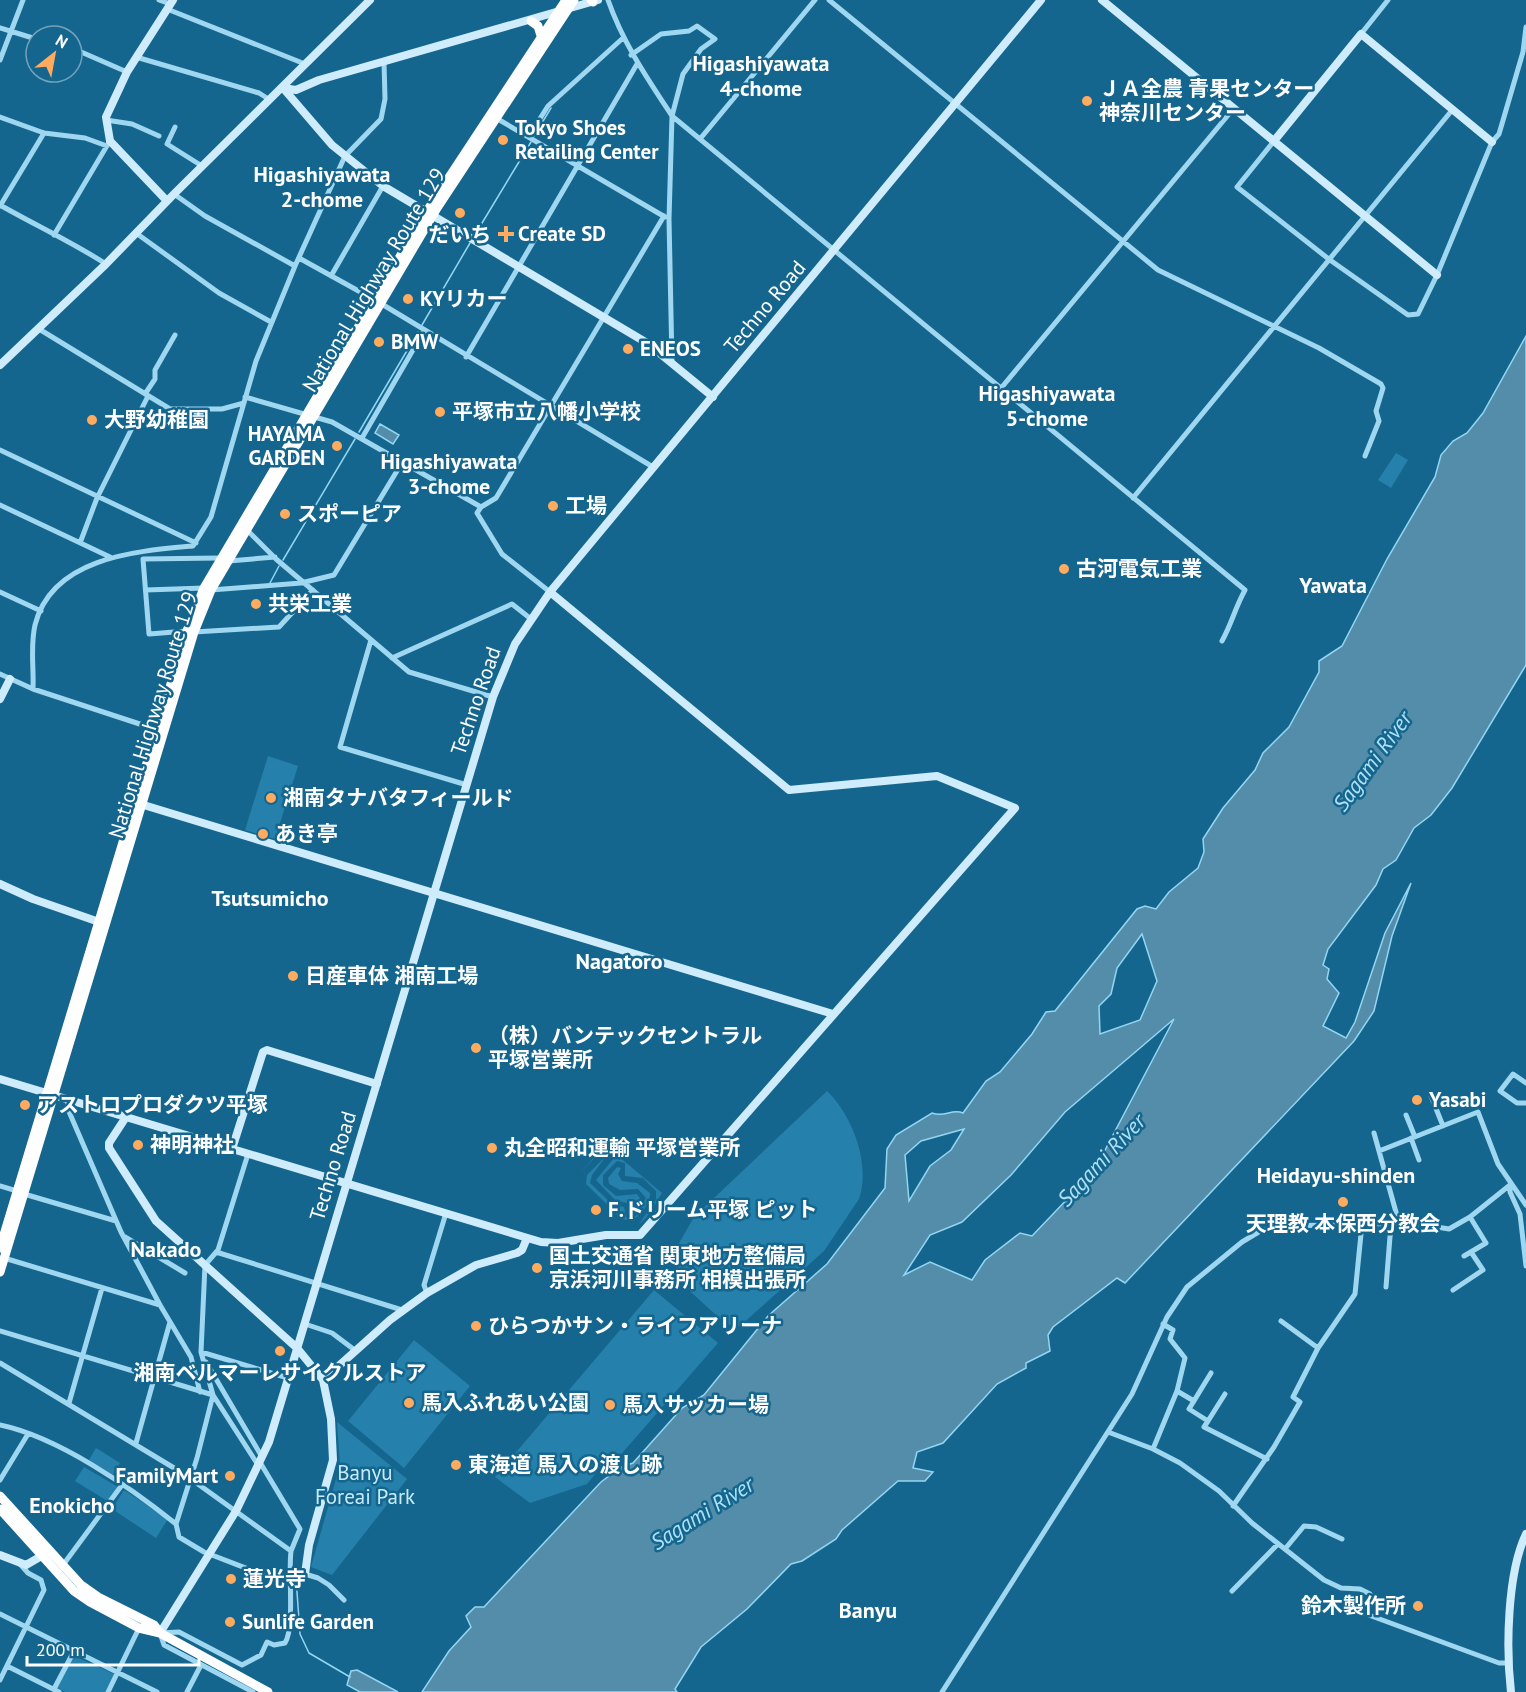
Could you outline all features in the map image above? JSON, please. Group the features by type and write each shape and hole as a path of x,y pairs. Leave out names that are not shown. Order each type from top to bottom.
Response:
{"highway":[{"name":"National Highway Route 129","path":"139,804 158,730 191,632 207,589 222,559 430,213 557,14 574,0"},
{"name":"National Highway Route 129","path":"430,213 496,118 567,5"},
{"path":"531,21 538,26 542,39"},
{"name":"National Highway Route 129","path":"222,559 246,528 309,414"},
{"name":"National Highway Route 129","path":"0,1272 21,1193 191,632"},
{"name":"National Highway Route 129","path":"0,1248 21,1193"},
{"path":"0,1496 81,1585 98,1597 154,1625 160,1633"},
{"path":"0,1509 74,1591 139,1628 160,1633 268,1692"}],"street":[{"path":"0,60 23,0"},
{"path":"159,0 305,64"},
{"path":"0,365 106,264 166,201 370,0"},
{"path":"609,0 631,55 672,116 1245,590 1233,610 1234,619 1222,641"},
{"path":"700,140 815,0"},
{"path":"829,0 1158,270 1319,348 1381,384 1383,388 1376,411 1379,421 1365,456"},
{"name":"Techno Road","path":"160,1633 236,1511 261,1463 493,697 515,644 550,592 1041,0"},
{"path":"1102,0 1437,275"},
{"path":"1388,0 1237,187 1330,260 1408,315 1418,314 1437,275 1492,142 1499,134 1523,52 1526,27"},
{"path":"567,5 594,1"},
{"path":"54,235 109,143 106,120 108,110 127,72 170,4"},
{"path":"283,88 296,90 319,80 557,14"},
{"path":"631,55 661,34 689,31 697,26 715,39 701,49 682,75 672,116 667,218 672,362"},
{"path":"0,28 24,36"},
{"path":"1361,34 1492,142"},
{"path":"529,136 551,104 623,39"},
{"path":"84,53 127,72"},
{"path":"136,57 259,93 270,100"},
{"path":"33,689 31,653 36,623 56,589 78,572 110,557 193,546 211,517 244,400 271,322 345,156 381,119 385,99 384,62"},
{"path":"466,357 637,64"},
{"path":"283,88 318,130 345,156 383,186 604,316 672,362 713,397"},
{"path":"1002,387 1234,108"},
{"path":"1133,498 1453,109"},
{"path":"0,117 44,133 109,143 166,201"},
{"path":"496,118 667,218"},
{"path":"106,120 132,124 159,136"},
{"path":"175,127 167,144 202,166"},
{"path":"44,133 0,206 75,244 106,264"},
{"path":"331,276 383,186"},
{"path":"174,194 206,216 295,266"},
{"path":"0,1079 527,1238 558,1243 606,1236 640,1235 1015,808 937,776 789,790 502,554 477,513 481,507 496,498 604,316 667,218"},
{"path":"136,232 219,293 271,322"},
{"path":"299,258 376,301 653,467"},
{"path":"39,329 170,409 222,409 244,400 309,414 332,422 362,438 481,507"},
{"path":"362,438 424,331"},
{"path":"80,543 97,498 154,379 155,370 175,335"},
{"path":"0,450 196,543"},
{"path":"146,590 207,589 304,582 327,578 338,570 403,461"},
{"path":"0,505 110,557"},
{"path":"246,528 275,557 409,672 493,697"},
{"path":"275,557 143,558 149,634 279,627 313,590"},
{"path":"0,592 41,611"},
{"path":"392,658 512,604 531,619"},
{"path":"371,640 340,747 467,785"},
{"path":"0,674 33,689 158,730"},
{"path":"0,699 10,679"},
{"path":"139,804 833,1014"},
{"path":"0,884 43,903 103,923"},
{"path":"232,1149 260,1055 267,1050 376,1084"},
{"path":"1526,1083 1513,1074 1500,1091 1517,1103 1526,1103"},
{"path":"1431,1096 1443,1126"},
{"path":"69,1099 67,1107 123,1237 191,1357 200,1392"},
{"path":"1379,1151 1478,1112 1498,1164 1510,1185 1526,1205"},
{"path":"1406,1115 1419,1160"},
{"path":"126,1117 109,1143 109,1148 156,1221 297,1348 323,1380 330,1409 333,1460 309,1545 305,1574"},
{"path":"1374,1133 1399,1223"},
{"path":"248,1154 216,1252 206,1265 201,1352 213,1395 249,1455 261,1463"},
{"path":"942,1692 1108,1432 1137,1384 1163,1324 1187,1287 1252,1235 1273,1227 1399,1223 1446,1229 1470,1217 1510,1185"},
{"path":"1510,1185 1510,1192 1520,1214 1526,1266"},
{"path":"0,1186 116,1221"},
{"path":"427,1293 424,1285 446,1213"},
{"path":"1464,1256 1486,1243 1470,1217"},
{"path":"1233,1506 1267,1459 1300,1402 1293,1397 1318,1348 1354,1293 1362,1224"},
{"path":"1386,1287 1391,1224"},
{"path":"123,1237 185,1272"},
{"path":"323,1380 402,1311 427,1293 476,1265 517,1253 522,1250 527,1238"},
{"path":"216,1252 402,1311"},
{"path":"1453,1290 1483,1270 1471,1252"},
{"path":"4,1258 160,1305"},
{"path":"69,1402 102,1288"},
{"path":"136,1443 170,1322"},
{"path":"1281,1322 1318,1348"},
{"path":"304,1324 332,1333 356,1351"},
{"path":"1153,1449 1176,1391 1185,1358 1170,1339 1173,1330 1163,1324"},
{"path":"0,1331 213,1395"},
{"path":"201,1352 288,1378"},
{"path":"201,1352 300,1530 291,1551 288,1574 290,1636 281,1645 267,1642 261,1655 242,1665 179,1632 160,1633 164,1645 253,1692"},
{"path":"0,1363 136,1443 291,1551"},
{"path":"1208,1421 1189,1409 1211,1373"},
{"path":"1176,1391 1194,1401"},
{"path":"1225,1394 1204,1427 1267,1459"},
{"path":"213,1395 197,1458 176,1524 179,1537 209,1554 268,1576 305,1574 323,1581 344,1600"},
{"path":"0,1425 50,1442 122,1485 176,1524"},
{"path":"1108,1432 1153,1449 1210,1484 1278,1544 1324,1580 1341,1588 1360,1589 1370,1594 1372,1598 1366,1614 1499,1663 1508,1663"},
{"path":"0,1480 28,1434"},
{"path":"63,1565 122,1485"},
{"path":"1285,1549 1304,1526 1316,1527 1342,1539"},
{"path":"1512,1692 1508,1663 1516,1566 1525,1538"},
{"path":"1232,1591 1278,1544"},
{"path":"20,1564 30,1563 40,1554 52,1554"},
{"path":"0,1555 20,1564 28,1573 42,1580 44,1590 0,1680"},
{"path":"0,1614 157,1692"},
{"path":"108,1692 139,1628"},
{"path":"7,1666 57,1691 74,1651"},
{"path":"187,1692 201,1665"}],"green space":[{"path":"1396,453 1408,460 1391,488 1378,480"},
{"name":"湘南タナバタフィールド","path":"268,756 298,766 275,839 245,830"},
{"path":"827,1091 844,1113 857,1140 863,1170 859,1199 824,1251 740,1326 726,1324 682,1284 675,1266 678,1245 694,1217"},
{"path":"605,1145 611,1150 604,1148 580,1173"},
{"path":"611,1150 662,1193 646,1218 639,1224 656,1200 656,1191 643,1178 625,1176 625,1163 617,1161 603,1175 603,1185 616,1196 637,1194 641,1200 632,1213 628,1203 616,1201 596,1180 614,1158"},
{"path":"607,1155 592,1175 590,1183 613,1205 624,1207 626,1217 631,1219 637,1215 646,1198 638,1189 620,1190 609,1184 608,1178 617,1167 621,1168 618,1174 622,1181 637,1183 650,1193 649,1201 644,1209 631,1221 622,1219 586,1184 587,1175"},
{"name":"馬入サッカー場","path":"654,1290 718,1343 610,1467 601,1467 587,1484 530,1503 495,1477"},
{"name":"馬入ふれあい公園","path":"414,1340 470,1386 404,1468 348,1421"},
{"name":"Banyu Foreai Park","path":"337,1422 407,1479 332,1575 311,1567 340,1465"},
{"path":"96,1448 120,1463 113,1475 89,1460"},
{"path":"84,1467 118,1487 109,1502 75,1481"},
{"path":"124,1490 168,1519 156,1538 112,1509"},
{"path":"72,1655 114,1674 105,1692 65,1692 56,1687"}],"water":[{"name":"Sagami River","path":"1526,336 1526,665 1452,788 1431,815 1414,828 1396,860 1383,869 1376,885 1328,949 1323,965 1329,969 1327,979 1339,993 1323,1026 1346,1038 1355,1022 1385,933 1411,883 1392,936 1374,1011 1354,1041 1125,1283 1117,1278 1053,1327 1048,1335 1050,1351 1026,1363 1026,1368 997,1384 943,1443 917,1452 913,1468 933,1472 925,1481 898,1481 842,1530 836,1539 802,1561 791,1564 747,1609 701,1647 675,1689 677,1692 422,1692 449,1651 471,1627 466,1616 475,1607 484,1607 601,1482 621,1467 633,1463 682,1408 704,1395 768,1316 827,1264 885,1188 887,1149 896,1135 932,1113 963,1113 986,1081 1000,1072 1032,1034 1046,1012 1055,1011 1137,909 1145,906 1156,909 1169,892 1198,868 1204,852 1203,839 1223,808 1255,770 1263,753 1289,727 1319,672 1319,661 1342,646 1387,559 1435,477 1441,455 1453,441 1467,433 1483,413","holes":["1142,934 1157,981 1140,1020 1100,1034 1099,1006 1111,994 1117,968","1174,1019 1094,1171 1032,1236 1020,1233 985,1260 972,1280 930,1262 904,1275 930,1235 962,1222 1011,1175 1065,1112","964,1129 951,1150 930,1166 909,1201 905,1155 921,1141"]},
{"path":"380,424 399,435 393,444 375,433"},
{"path":"357,1670 398,1692 360,1692 347,1685 351,1671"}],"waterway":[{"path":"534,136 551,108"},
{"path":"476,233 531,142"},
{"path":"422,325 470,243"},
{"path":"359,432 418,332"},
{"path":"283,560 355,439"},
{"path":"270,583 279,566"},
{"path":"296,1578 300,1634 309,1653 350,1677"}],"place":[{"name":"ＪＡ全農 青果センター 神奈川センター","path":"1087,101"},
{"name":"Tokyo Shoes Retailing Center","path":"503,140"},
{"name":"だいち","path":"460,213"},
{"name":"Create SD","path":"506,234"},
{"name":"KYリカー","path":"408,299"},
{"name":"BMW","path":"379,342"},
{"name":"ENEOS","path":"628,349"},
{"name":"平塚市立八幡小学校","path":"440,412"},
{"name":"大野幼稚園","path":"92,420"},
{"name":"HAYAMA GARDEN","path":"337,446"},
{"name":"工場","path":"553,506"},
{"name":"スポーピア","path":"285,514"},
{"name":"古河電気工業","path":"1064,569"},
{"name":"共栄工業","path":"256,604"},
{"name":"湘南タナバタフィールド","path":"271,798"},
{"name":"あき亭","path":"263,834"},
{"name":"日産車体 湘南工場","path":"293,976"},
{"name":"（株）バンテックセントラル 平塚営業所","path":"476,1048"},
{"name":"Yasabi","path":"1417,1100"},
{"name":"アストロプロダクツ平塚","path":"25,1105"},
{"name":"神明神社","path":"138,1145"},
{"name":"丸全昭和運輸 平塚営業所","path":"492,1148"},
{"name":"天理教 本保西分教会","path":"1343,1202"},
{"name":"F.ドリーム平塚 ピット","path":"596,1210"},
{"name":"国土交通省 関東地方整備局 京浜河川事務所 相模出張所","path":"537,1268"},
{"name":"ひらつかサン・ライフアリーナ","path":"476,1326"},
{"name":"湘南ベルマーレサイクルストア","path":"280,1351"},
{"name":"馬入ふれあい公園","path":"409,1403"},
{"name":"馬入サッカー場","path":"610,1405"},
{"name":"東海道 馬入の渡し跡","path":"456,1465"},
{"name":"FamilyMart","path":"230,1476"},
{"name":"蓮光寺","path":"231,1579"},
{"name":"鈴木製作所","path":"1418,1606"},
{"name":"Sunlife Garden","path":"230,1622"}],"district":[{"name":"Higashiyawata 4-chome","path":"761,76"},
{"name":"Higashiyawata 2-chome","path":"322,186"},
{"name":"Higashiyawata 5-chome","path":"1047,406"},
{"name":"Higashiyawata 3-chome","path":"449,474"},
{"name":"Yawata","path":"1333,585"},
{"name":"Tsutsumicho","path":"270,898"},
{"name":"Nagatoro","path":"619,961"},
{"name":"Heidayu-shinden","path":"1336,1175"},
{"name":"Nakado","path":"166,1249"},
{"name":"Enokicho","path":"72,1505"},
{"name":"Banyu","path":"868,1610"}]}
